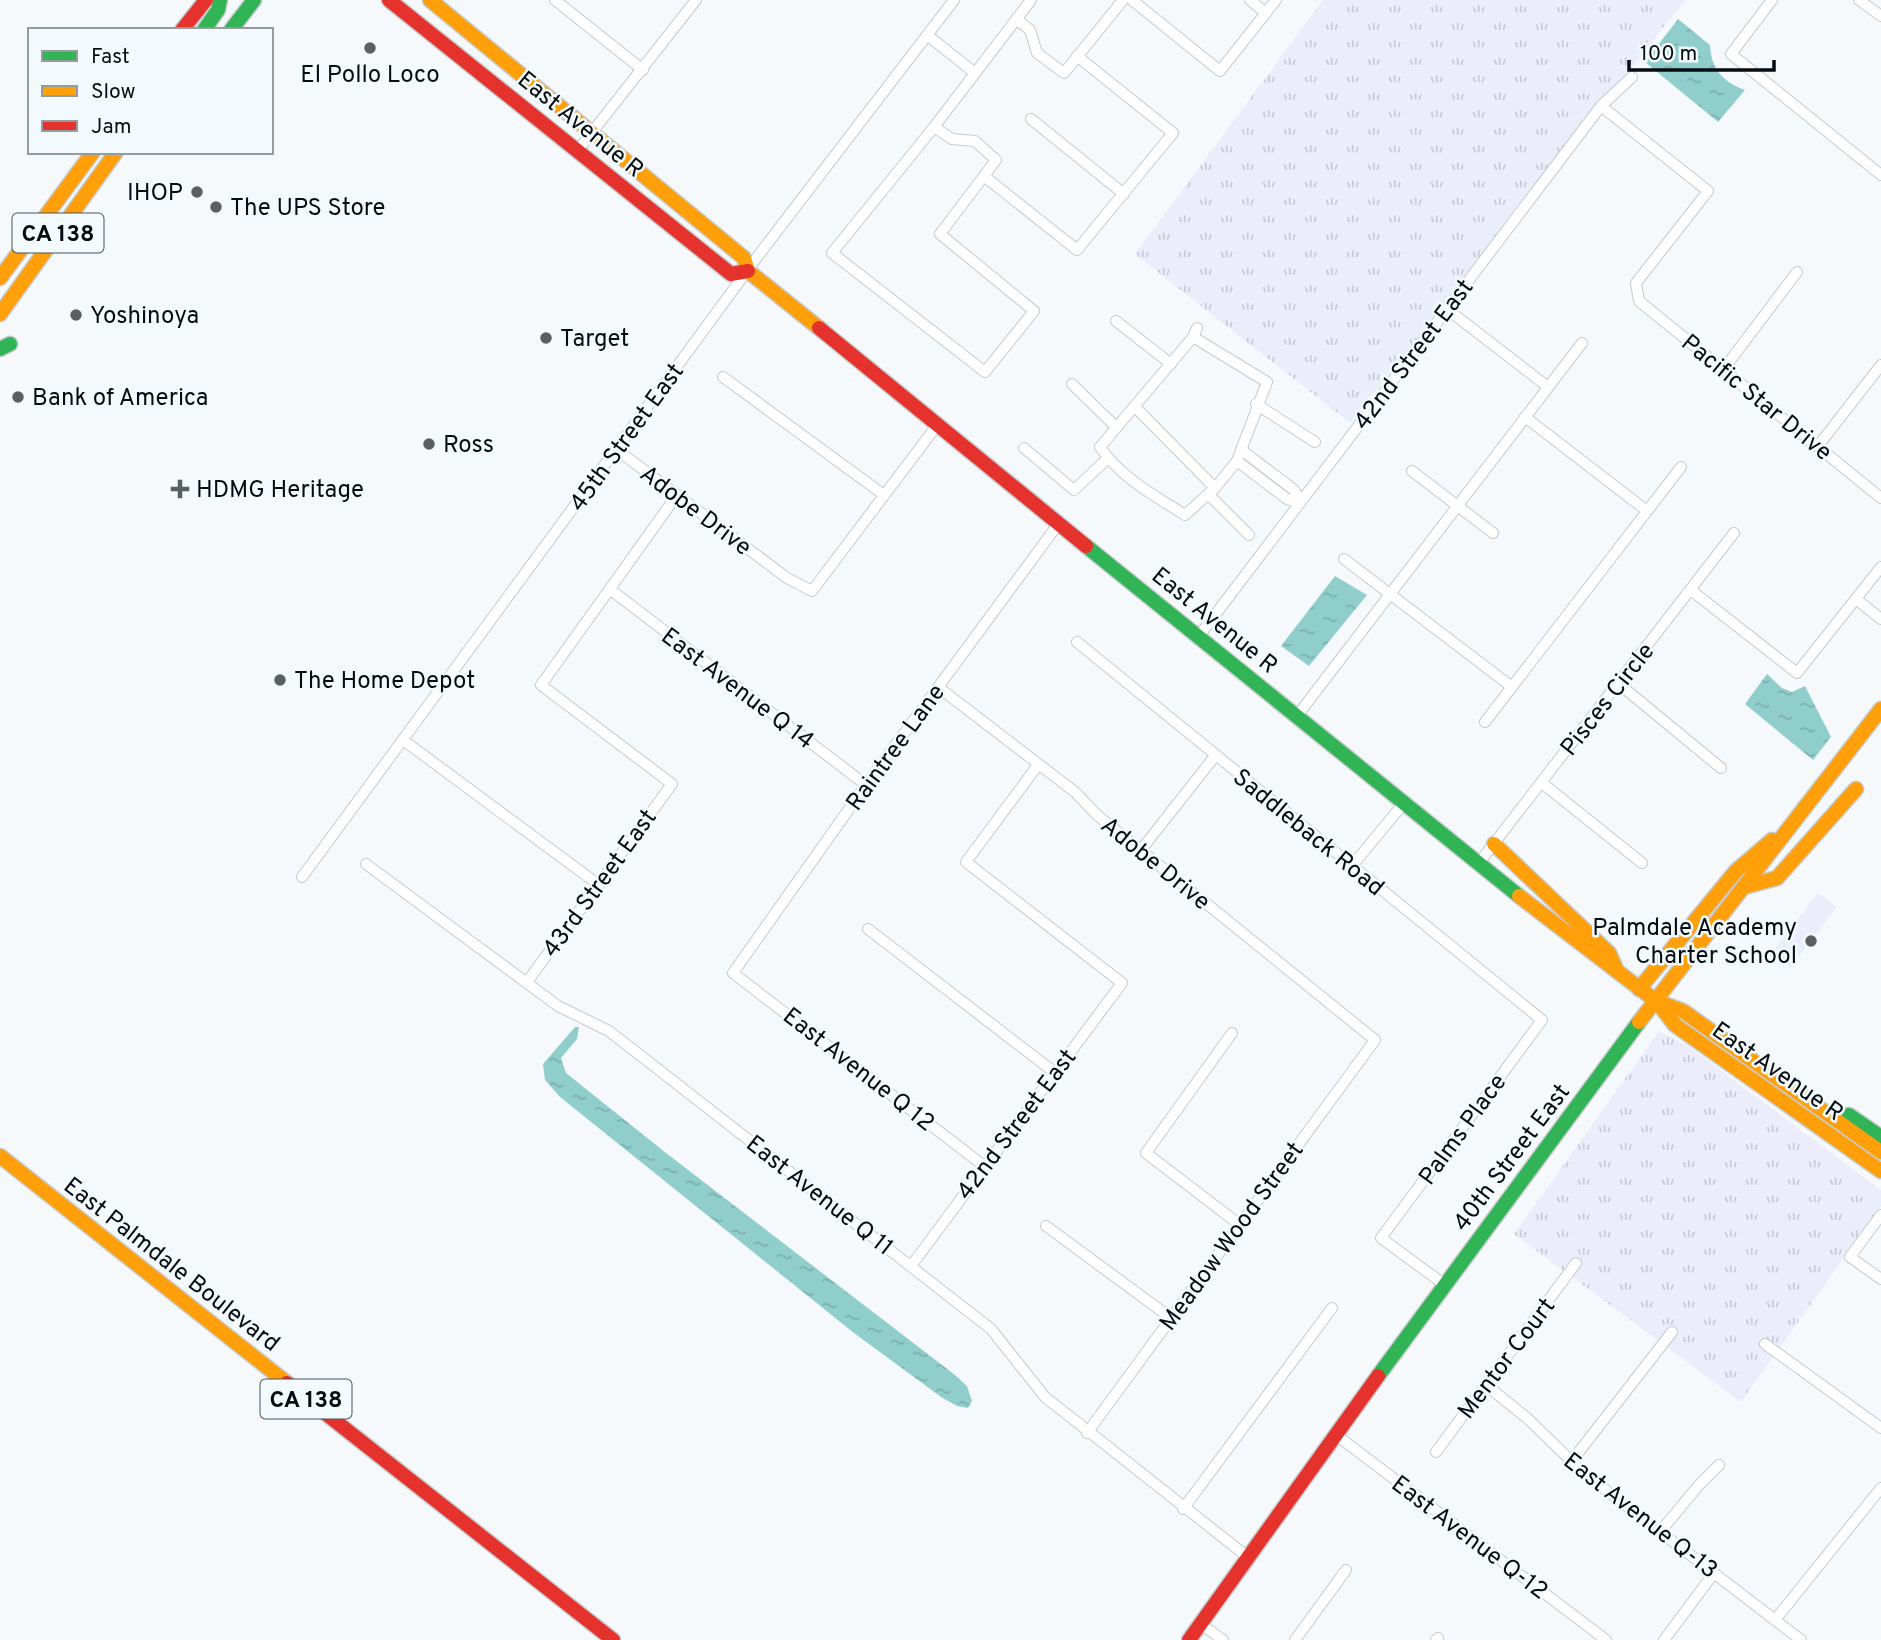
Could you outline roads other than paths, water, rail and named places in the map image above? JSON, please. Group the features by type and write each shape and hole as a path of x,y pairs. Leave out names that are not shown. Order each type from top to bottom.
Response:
{"main road":[{"path":"184,28 206,0"},
{"path":"205,28 218,10 220,0"},
{"path":"233,28 254,0"},
{"name":"East Avenue R","path":"389,0 732,274 748,271"},
{"name":"East Avenue R","path":"430,0 744,258 748,271 1478,864 1619,975 1656,1000 1683,1011 1881,1152"},
{"name":"CA 138","path":"0,278 92,154"},
{"path":"30,271 35,252 106,154"},
{"name":"CA 138","path":"0,314 115,154"},
{"name":"40th Street East","path":"1189,1640 1444,1284 1656,1000 1881,709"},
{"path":"1744,887 1777,878 1856,789"},
{"path":"1639,989 1736,871 1799,815"},
{"path":"1494,844 1609,953 1619,975"},
{"name":"East Avenue R","path":"1656,1000 1675,1025 1881,1171"},
{"path":"1849,1115 1881,1138"},
{"path":"1830,1136 1850,1140 1881,1162"},
{"name":"East Palmdale Boulevard","path":"0,1156 613,1640"}],"street":[{"path":"555,0 643,70"},
{"path":"578,150 696,0"},
{"name":"45th Street East","path":"302,877 748,271 954,0"},
{"path":"934,127 952,139 975,141 996,160 940,234 1034,311 985,372 832,253 934,127 1031,0"},
{"path":"1016,19 1030,30 1037,52 1063,73 1123,0"},
{"path":"1132,0 1220,71 1276,0"},
{"path":"1250,0 1266,13"},
{"path":"1772,0 1731,54 1881,175"},
{"path":"1859,0 1881,16"},
{"path":"927,35 975,72"},
{"path":"984,176 1077,250 1173,133 1077,55"},
{"name":"42nd Street East","path":"1199,636 1601,106 1632,76"},
{"name":"Pacific Star Drive","path":"1601,106 1708,191 1636,283 1639,301 1881,498"},
{"path":"1031,118 1124,194"},
{"path":"1723,370 1797,272"},
{"path":"1447,309 1548,387"},
{"path":"1116,321 1171,364"},
{"path":"1195,333 1267,382 1256,404 1243,451 1237,461 1212,491 1185,515 1145,490 1108,458 1100,446 1115,426 1136,408 1171,364 1195,333"},
{"path":"1297,716 1581,343"},
{"path":"1818,446 1881,365"},
{"path":"723,377 884,495 938,424"},
{"path":"1072,384 1115,426"},
{"path":"1256,404 1315,442"},
{"path":"1136,408 1249,535"},
{"path":"1525,418 1647,511"},
{"path":"1024,448 1074,491 1108,458"},
{"name":"Adobe Drive","path":"616,449 787,578 812,592 884,495"},
{"path":"1243,451 1294,490 1301,502"},
{"path":"1237,461 1287,499 1301,502"},
{"path":"1485,722 1681,467"},
{"path":"1412,471 1493,533"},
{"path":"611,590 677,495"},
{"name":"Raintree Lane","path":"733,973 866,785 1059,523"},
{"name":"Pisces Circle","path":"1478,864 1692,592 1734,533"},
{"path":"1344,559 1512,687"},
{"path":"1692,592 1797,673 1881,567"},
{"name":"43rd Street East","path":"527,982 672,784 541,685 611,590"},
{"name":"East Avenue Q 14","path":"611,590 866,785"},
{"path":"1856,599 1881,619"},
{"name":"Saddleback Road","path":"1077,642 1542,1020"},
{"path":"1619,684 1721,768"},
{"name":"Adobe Drive","path":"938,687 1038,765 1374,1040"},
{"path":"403,740 599,885"},
{"path":"1141,850 1215,756"},
{"name":"42nd Street East","path":"911,1266 1122,983 965,862 1038,765"},
{"path":"1542,783 1642,863"},
{"path":"1352,866 1403,804"},
{"name":"East Avenue Q 11","path":"366,864 558,1006 609,1031 911,1266 991,1329 1045,1397 1183,1509 1249,1558"},
{"path":"867,929 1054,1072"},
{"name":"East Avenue Q 12","path":"733,973 984,1166"},
{"name":"Palms Place","path":"1444,1284 1381,1238 1542,1020"},
{"path":"1231,1033 1146,1153 1240,1225"},
{"name":"Meadow Wood Street","path":"1087,1433 1374,1040"},
{"path":"1881,1215 1850,1256 1881,1279"},
{"path":"1046,1226 1171,1318"},
{"name":"Mentor Court","path":"1436,1452 1576,1263"},
{"path":"1183,1509 1332,1308"},
{"path":"1571,1462 1672,1332"},
{"path":"1765,1344 1881,1428"},
{"name":"East Avenue Q-13","path":"1486,1385 1527,1418 1571,1462 1801,1640"},
{"name":"East Avenue Q-12","path":"1335,1434 1606,1640"},
{"path":"1660,1532 1719,1465"},
{"path":"1775,1620 1881,1488"},
{"path":"1295,1640 1346,1570"},
{"path":"1664,1640 1714,1573"},
{"path":"1201,1623 1223,1640"}],"water":[{"path":"1678,19 1710,45 1713,61 1720,74 1730,83 1745,90 1718,122 1645,62"},
{"path":"1335,576 1367,595 1309,666 1281,646"},
{"path":"1767,674 1782,688 1792,692 1805,686 1831,737 1813,760 1745,704"},
{"path":"575,1027 579,1027 577,1039 561,1058 566,1073 955,1375 967,1386 972,1401 968,1408 957,1406 941,1397 854,1333 560,1097 545,1080 543,1064"}],"place":[{"name":"El Pollo Loco","path":"370,48"},
{"name":"IHOP","path":"197,192"},
{"name":"The UPS Store","path":"216,207"},
{"name":"Yoshinoya","path":"76,315"},
{"name":"Target","path":"546,338"},
{"name":"Bank of America","path":"18,397"},
{"name":"Ross","path":"429,444"},
{"name":"HDMG Heritage","path":"180,489"},
{"name":"The Home Depot","path":"280,680"},
{"name":"Palmdale Academy Charter School","path":"1811,941"}]}
